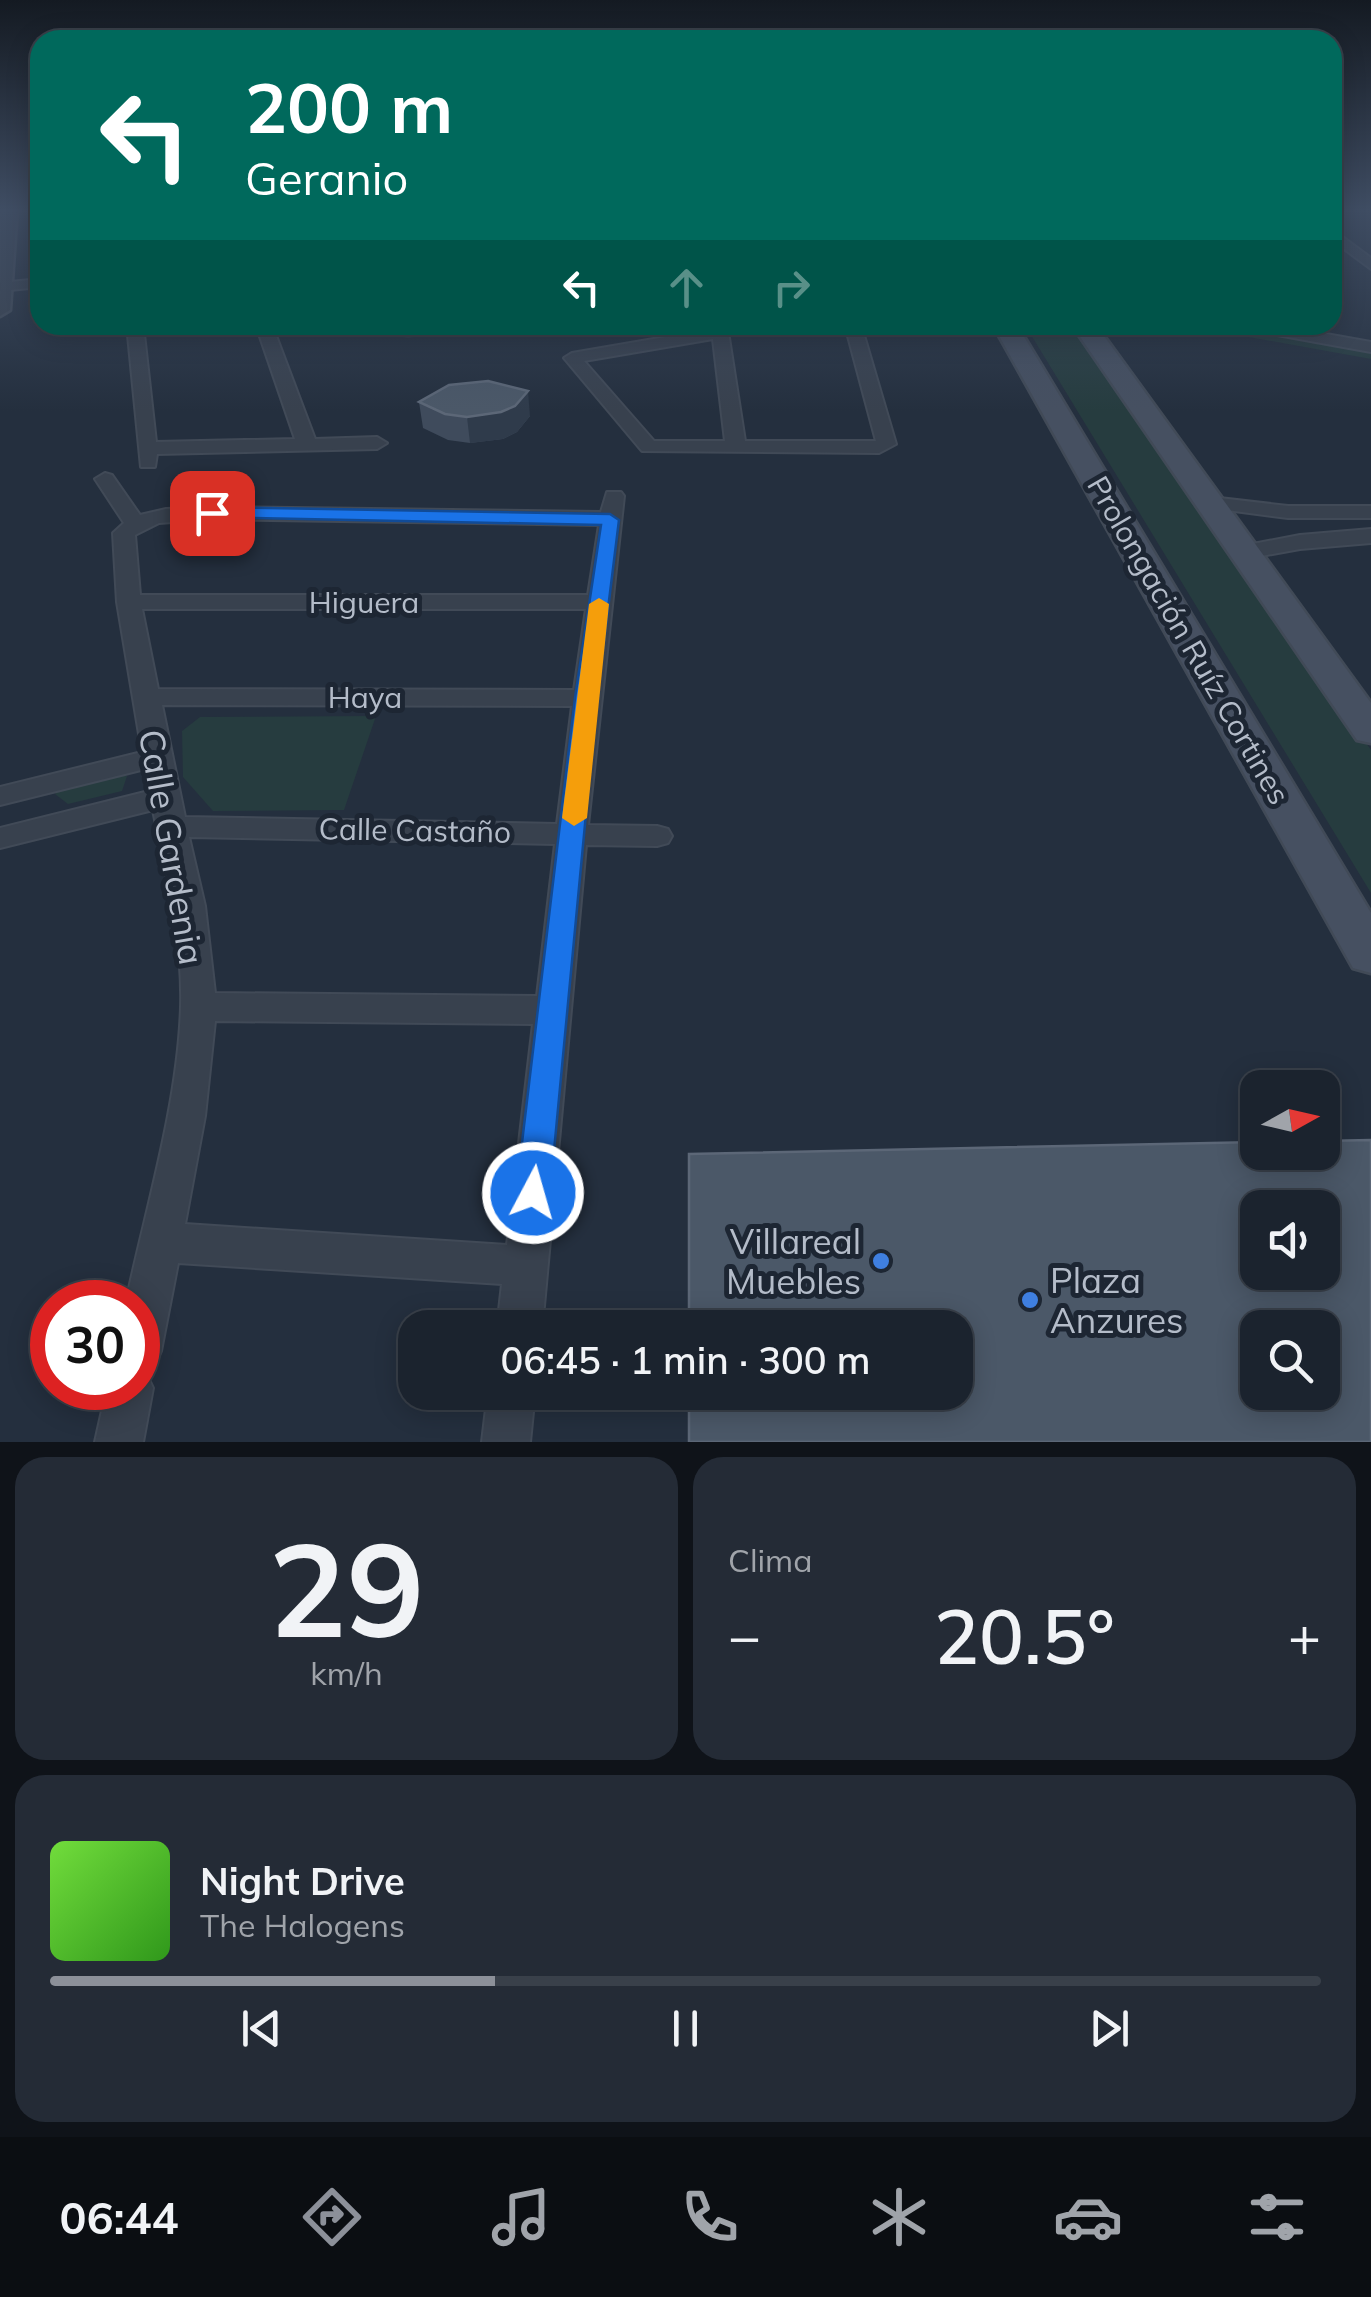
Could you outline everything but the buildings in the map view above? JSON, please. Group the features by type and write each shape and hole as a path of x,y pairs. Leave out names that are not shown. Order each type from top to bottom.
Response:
{"main road":[{"name":"Prolongación Ruíz Cortines","path":"1011,335 1371,955"},
{"path":"1091,335 1371,731"}],"street":[{"path":"1,295 30,286"},
{"path":"1,295 30,293"},
{"path":"136,335 148,457 308,444 378,443"},
{"path":"268,335 308,444"},
{"path":"402,335 412,348"},
{"path":"689,335 572,358 649,447 872,448 886,444 855,335"},
{"path":"720,335 736,448"},
{"path":"1308,335 1371,347"},
{"path":"1338,335 1344,341"},
{"path":"104,478 135,524 168,516 212,513 612,508 586,698 521,1310"},
{"path":"1210,503 1288,512 1371,512"},
{"name":"Calle Gardenia","path":"135,524 124,533 129,602 157,757 190,906 199,1007 186,1116 152,1280"},
{"path":"1244,552 1371,536"},
{"name":"Higuera","path":"129,602 599,602"},
{"name":"Haya","path":"145,697 586,698"},
{"path":"0,796 157,757"},
{"name":"Calle Castaño","path":"0,838 169,812 658,836"},
{"path":"199,1007 554,1010"},
{"path":"160,1242 525,1266"},
{"path":"119,1442 126,1410"},
{"path":"506,1442 510,1410"}],"green space":[{"path":"1031,335 1082,335 1371,750 1371,893"},
{"path":"1238,335 1301,338 1371,352 1371,359"},
{"path":"376,716 344,810 213,811 183,777 182,731 200,717"},
{"path":"116,774 127,776 122,791 68,804 55,794 61,788"}],"slow traffic":[{"path":"574,818 599,604"}],"place":[{"name":"Villareal Muebles","path":"881,1261"},
{"name":"Plaza Anzures","path":"1030,1300"}],"route":[{"path":"212,513 610,520 586,698 533,1193"}]}
